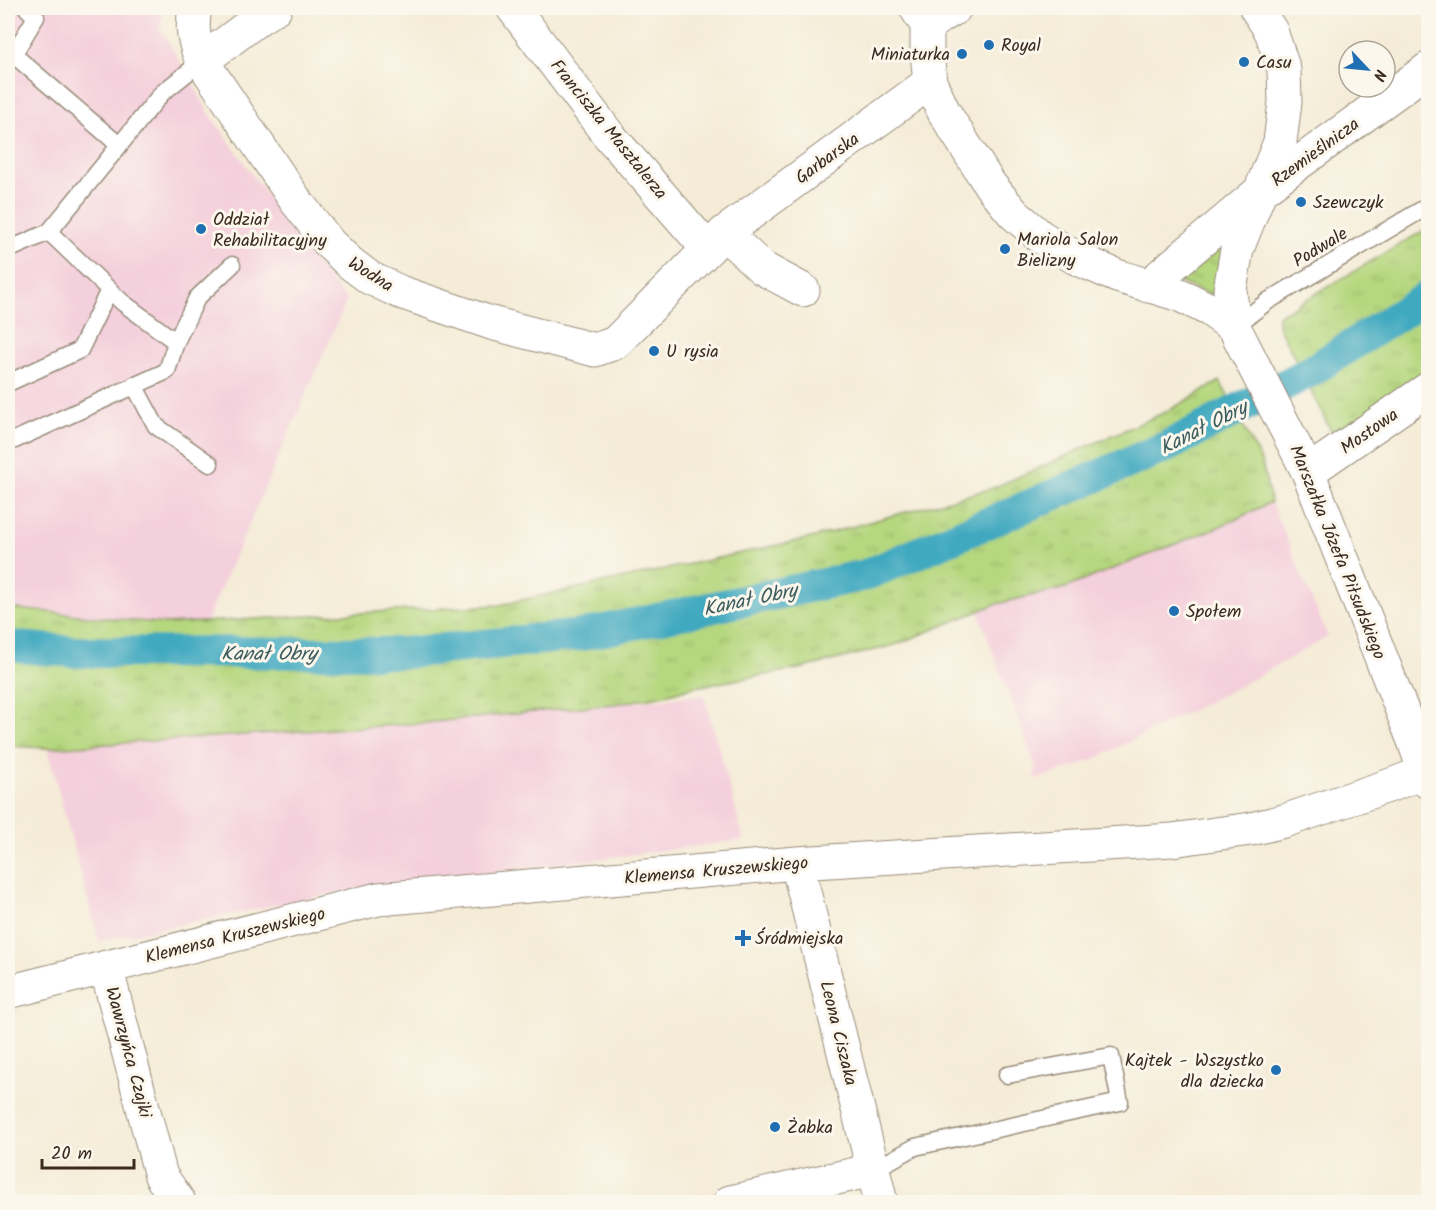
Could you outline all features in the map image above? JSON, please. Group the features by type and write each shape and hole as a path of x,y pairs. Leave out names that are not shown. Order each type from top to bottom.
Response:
{"street":[{"name":"Wodna","path":"195,8 192,22 195,44 202,61 296,201 330,244 350,263 370,278 400,292 491,323 595,350"},
{"name":"Franciszka Masztalerza","path":"513,8 607,133 716,241"},
{"path":"955,8 922,16 930,82 944,112 990,185 1014,214 1041,237 1076,258 1117,276 1180,295 1210,310 1239,335"},
{"path":"1239,335 1230,290 1237,249 1280,142 1285,102 1284,70 1271,31 1257,8"},
{"path":"202,61 259,11"},
{"name":"Rzemieślnicza","path":"1148,286 1260,192 1428,69"},
{"name":"Garbarska","path":"595,350 615,343 716,241 930,82"},
{"path":"716,241 803,290"},
{"name":"Marszałka Józefa Piłsudskiego","path":"1239,335 1302,459 1427,777"},
{"name":"Mostowa","path":"1302,459 1428,389"},
{"name":"Klemensa Kruszewskiego","path":"8,992 378,899 797,863 1172,840 1213,835 1284,821 1391,786 1427,777"},
{"name":"Leona Ciszaka","path":"797,863 881,1203"},
{"name":"Wawrzyńca Czajki","path":"106,967 161,1176 179,1203"},
{"path":"730,1203 873,1170"}],"lane":[{"path":"27,8 36,17 10,53 120,145"},
{"path":"8,250 50,232 162,93 202,61"},
{"name":"Podwale","path":"1239,335 1268,301 1428,206"},
{"path":"50,232 122,302 176,342"},
{"path":"8,443 167,371 176,342 197,298 232,266"},
{"path":"8,383 80,350 109,290"},
{"path":"134,385 156,426 210,464"},
{"path":"873,1170 915,1147 1120,1102 1111,1056 1008,1075"}],"shaded area":[{"path":"8,8 164,8 160,27 209,113 314,262 347,300 206,622 167,624 8,608"},
{"path":"1271,502 1328,637 1240,686 1093,760 1035,780 1036,768 978,611 996,604 1065,588 1228,523"},
{"path":"704,695 744,840 341,892 99,941 47,748 424,723"}],"green space":[{"path":"1428,228 1428,370 1339,436 1330,429 1278,325 1278,316"},
{"path":"1224,245 1214,296 1179,282"},
{"path":"1220,381 1262,463 1271,502 1228,523 1065,588 996,604 895,645 799,669 689,688 622,703 424,723 47,748 8,746 8,608 167,624 499,605 811,538 993,488 1168,411"}],"waterway":[{"name":"Kanał Obry","path":"8,646 75,652 404,653 581,635 866,575 1168,446 1313,370 1428,296"}],"place":[{"name":"Royal","path":"989,45"},
{"name":"Miniaturka","path":"962,54"},
{"name":"Casu","path":"1244,62"},
{"name":"Szewczyk","path":"1301,202"},
{"name":"Oddział Rehabilitacyjny","path":"201,229"},
{"name":"Mariola Salon Bielizny","path":"1005,249"},
{"name":"U rysia","path":"654,351"},
{"name":"Społem","path":"1174,611"},
{"name":"Śródmiejska","path":"743,938"},
{"name":"Kajtek - Wszystko dla dziecka","path":"1276,1070"},
{"name":"Żabka","path":"775,1127"}]}
